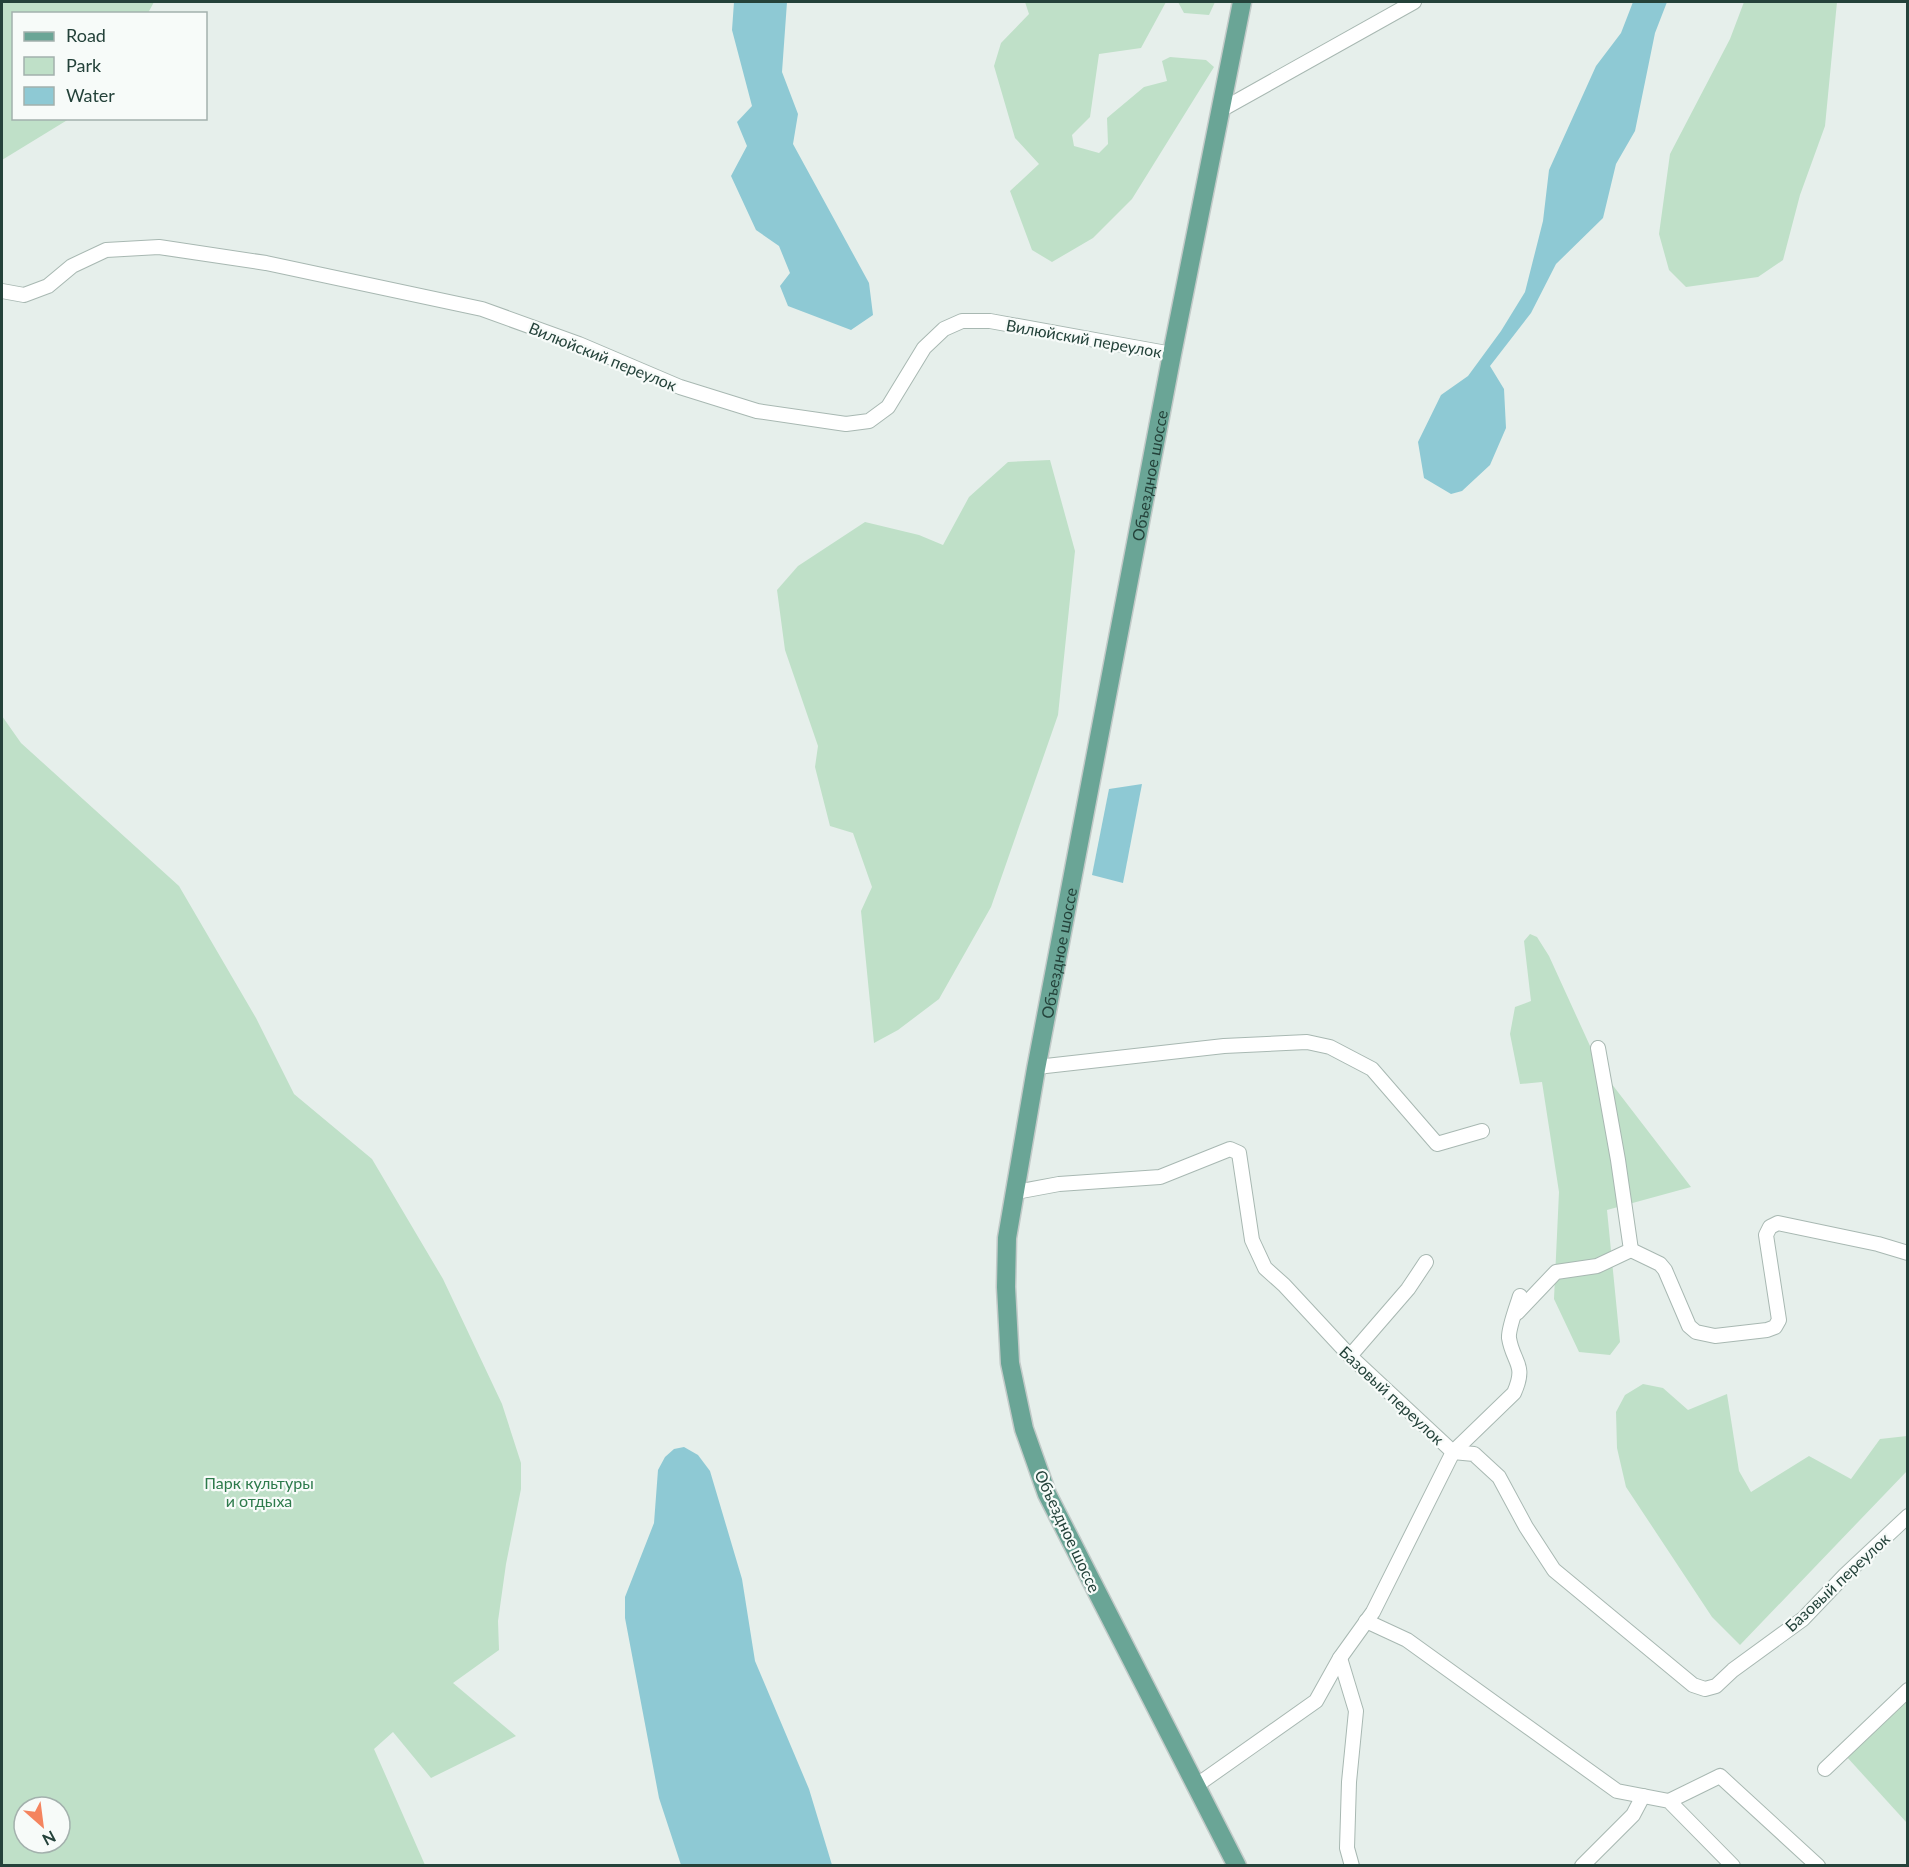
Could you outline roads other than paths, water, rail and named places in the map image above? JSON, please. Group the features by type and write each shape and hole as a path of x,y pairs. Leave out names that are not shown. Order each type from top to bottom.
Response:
{"main road":[{"name":"Объездное шоссе","path":"1237,1866 1047,1494 1024,1430 1010,1363 1006,1287 1007,1238 1037,1067 1172,354 1242,2"}],"street":[{"path":"1221,110 1413,2"},
{"name":"Вилюйский переулок","path":"2,291 24,295 48,286 72,266 106,250 159,247 266,262 482,309 579,344 680,387 757,411 846,424 869,421 888,407 924,348 944,329 962,321 990,321 1172,354"},
{"path":"1037,1067 1224,1046 1307,1042 1330,1047 1372,1069 1437,1144 1482,1131"},
{"path":"1598,1048 1631,1250"},
{"name":"Базовый переулок","path":"1016,1192 1059,1184 1160,1177 1230,1149 1235,1150 1239,1153 1252,1240 1265,1268 1284,1285 1350,1356 1453,1452 1474,1454 1499,1477 1526,1527 1554,1570 1693,1685 1705,1689 1716,1686 1733,1670 1803,1619 1845,1575 1908,1516"},
{"path":"1631,1250 1660,1264 1665,1270 1689,1326 1696,1332 1715,1336 1767,1330 1775,1327 1779,1320 1766,1235 1770,1227 1778,1223 1878,1244 1908,1253"},
{"path":"1514,1317 1556,1272 1597,1266 1631,1250"},
{"path":"1350,1356 1408,1289 1426,1262"},
{"path":"1197,1785 1316,1701 1340,1658 1378,1603 1453,1452 1514,1393 1520,1381 1520,1366 1509,1336 1520,1296"},
{"path":"1366,1621 1407,1640 1617,1791 1669,1801 1733,1866"},
{"path":"1340,1658 1356,1711 1349,1782 1347,1848 1352,1866"},
{"path":"1825,1769 1908,1690"},
{"path":"1669,1801 1720,1776 1818,1866"},
{"path":"1582,1866 1633,1815 1643,1796"}],"water":[{"path":"734,2 787,2 782,72 798,114 793,144 869,283 873,315 851,330 788,306 780,286 790,273 779,246 756,230 731,176 747,146 737,122 752,106 732,30"},
{"path":"1633,2 1667,2 1655,33 1635,131 1616,164 1603,218 1556,264 1531,313 1490,366 1504,389 1506,428 1490,465 1462,491 1451,494 1424,478 1418,442 1441,395 1468,376 1501,331 1525,292 1543,221 1549,170 1596,66 1621,33"},
{"path":"1142,784 1123,883 1092,875 1109,789"},
{"path":"684,1447 698,1455 710,1471 742,1579 755,1661 809,1789 832,1865 681,1865 659,1798 625,1618 625,1597 654,1523 658,1470 665,1457 674,1449"}],"park label":[{"name":"Парк культуры и отдыха","path":"259,1491"}]}
